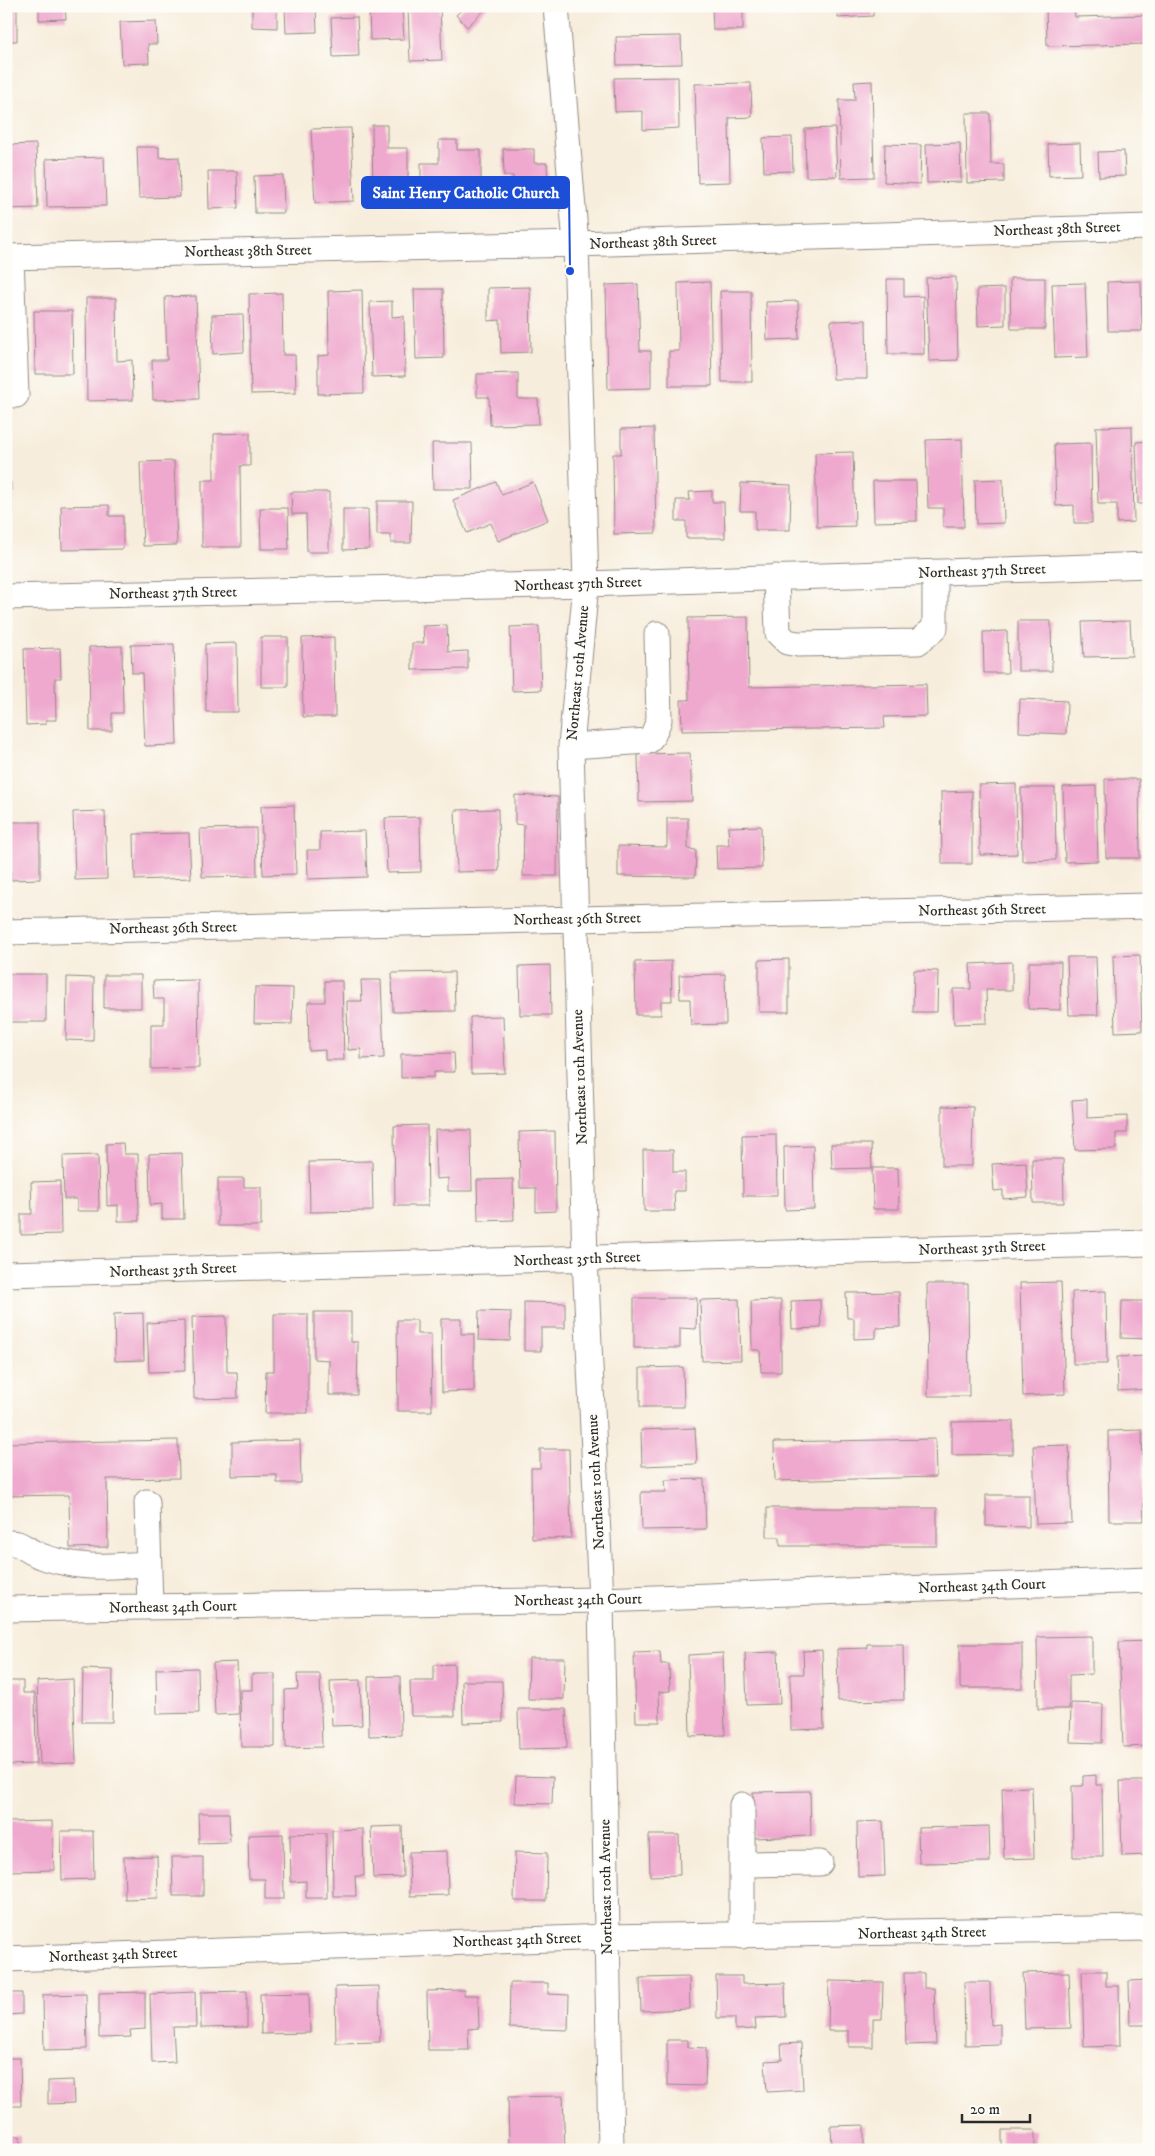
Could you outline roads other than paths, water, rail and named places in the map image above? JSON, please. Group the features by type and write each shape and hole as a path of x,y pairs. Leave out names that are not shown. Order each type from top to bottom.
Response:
{"street":[{"name":"Northeast 10th Avenue","path":"556,6 576,244 586,584 571,746 585,1258 602,1600 611,2150"},
{"name":"Northeast 38th Street","path":"9,257 576,244 1149,226"},
{"path":"9,257 16,395"},
{"name":"Northeast 37th Street","path":"6,597 586,584 1149,565"},
{"path":"776,577 778,633 786,642 798,644 918,642 935,628 935,572"},
{"path":"571,746 648,741 653,735 659,720 657,634"},
{"name":"Northeast 36th Street","path":"6,932 1149,906"},
{"name":"Northeast 35th Street","path":"6,1274 1149,1244"},
{"path":"147,1502 150,1607"},
{"path":"6,1543 26,1546 34,1553 68,1564 148,1564"},
{"name":"Northeast 34th Court","path":"6,1609 602,1600 1149,1580"},
{"path":"742,1805 742,1936"},
{"path":"743,1864 820,1863"},
{"name":"Northeast 34th Street","path":"6,1959 607,1937 1149,1928"}],"place":[{"name":"Saint Henry Catholic Church","path":"570,271"}]}
